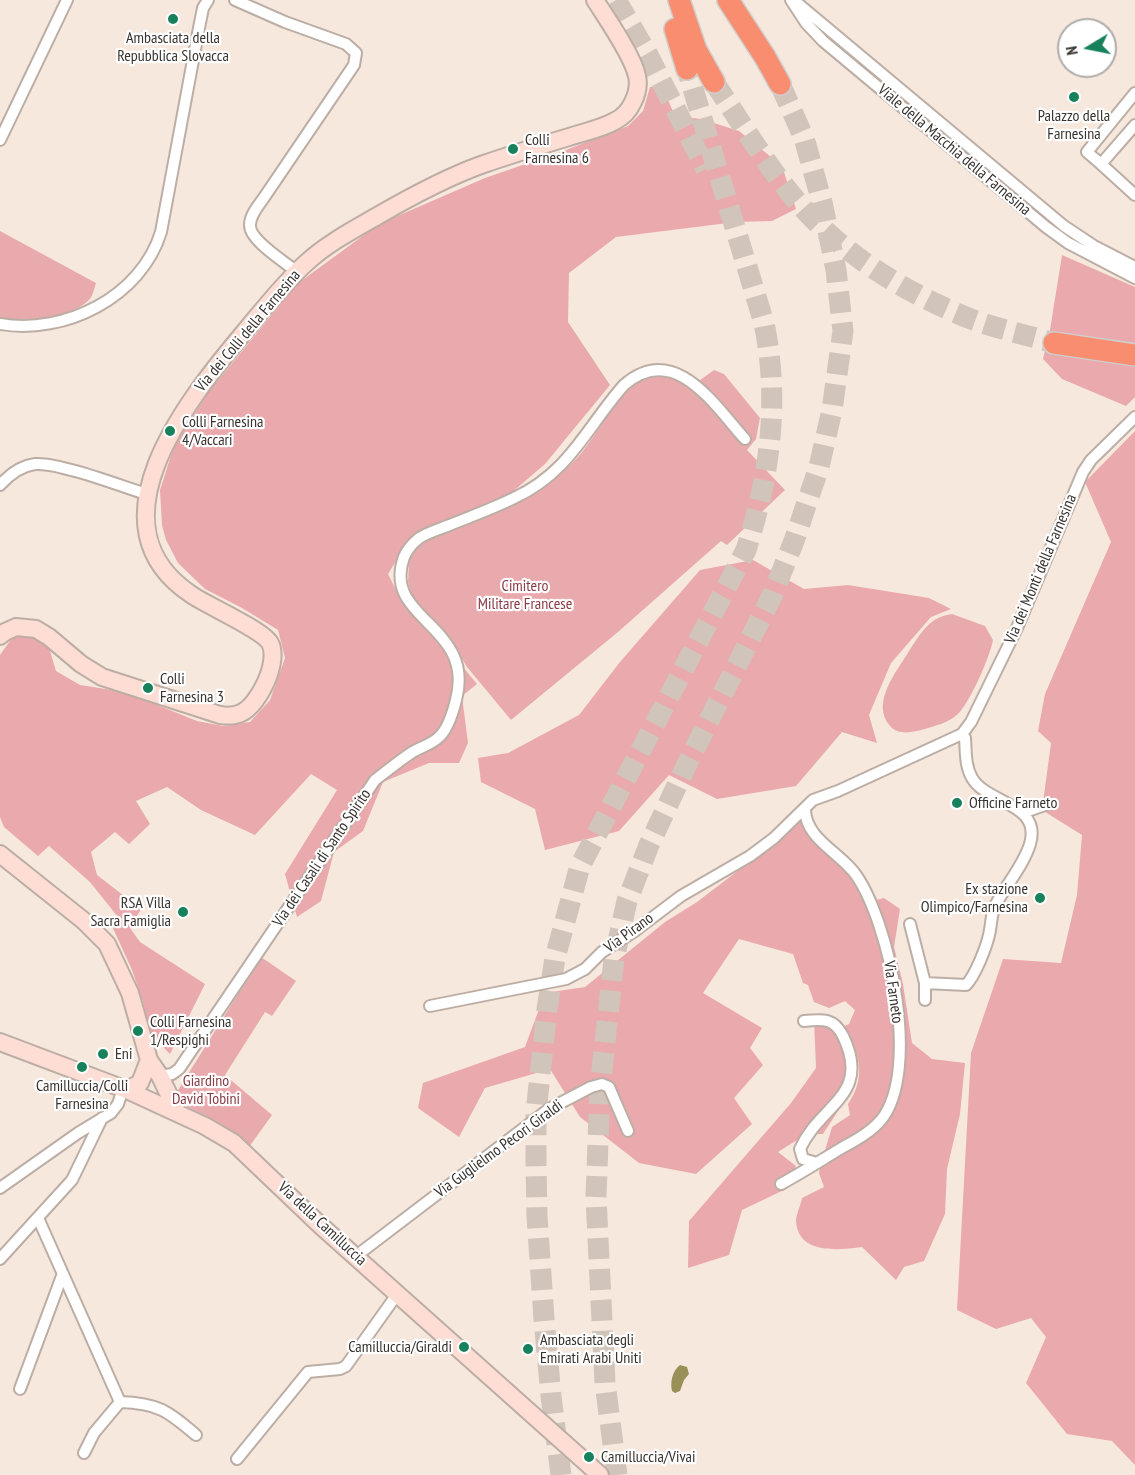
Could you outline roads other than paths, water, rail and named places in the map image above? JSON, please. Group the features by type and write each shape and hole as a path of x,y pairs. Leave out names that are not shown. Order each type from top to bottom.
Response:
{"highway":[{"path":"666,0 687,69"},
{"path":"679,0 696,50 714,82"},
{"path":"728,0 780,84"},
{"path":"741,0 765,57"},
{"path":"1054,343 1135,355"}],"street":[{"path":"0,140 67,0"},
{"path":"0,324 32,326 62,321 88,311 122,291 142,266 159,236 199,28 208,0"},
{"path":"236,0 285,22 346,44 356,53 354,65 263,199 250,222 251,230 257,239 297,272"},
{"name":"Via dei Colli della Farnesina","path":"0,636 16,627 36,629 50,637 81,664 102,677 220,715 237,715 252,706 266,680 273,659 270,642 261,633 190,594 167,574 149,540 145,520 146,494 164,449 198,391 255,319 297,272 338,238 437,183 483,165 603,126 623,116 636,95 638,77 632,62 595,0"},
{"name":"Viale della Macchia della Farnesina","path":"792,0 1074,234 1135,267"},
{"name":"Viale della Macchia della Farnesina","path":"792,0 806,23 823,41 1046,227 1068,243 1135,278"},
{"path":"1133,101 1087,152 1135,195"},
{"path":"1101,164 1135,125"},
{"path":"1020,188 1046,227"},
{"name":"Via dei Casali di Santo Spirito","path":"160,1076 172,1074 179,1069 375,780 413,752 438,738 446,728 459,688 458,663 444,639 412,606 404,594 401,572 405,556 411,546 426,535 513,499 537,485 572,454 624,386 632,378 644,373 669,371 688,379 745,439"},
{"name":"Via dei Monti della Farnesina","path":"962,734 971,722 1017,628 1083,472 1135,417"},
{"path":"0,485 15,471 28,465 43,464 146,494"},
{"path":"805,809 813,800 838,791 962,734 965,738 968,770 973,780 991,796 1015,806 1022,813 1031,830 1030,844 995,907 989,937 969,982 963,986 925,983"},
{"path":"1022,813 1048,804"},
{"name":"Via Pirano","path":"430,1006 566,979 585,969 602,952 681,896 750,856 774,838 805,809"},
{"name":"Via Farneto","path":"781,1184 873,1128 886,1113 896,1088 899,1046 892,974 879,922 860,880 847,864 814,834 806,821 805,809"},
{"path":"0,854 84,921 107,944 130,993 150,1060 177,1112"},
{"path":"910,924 925,983 925,1000"},
{"path":"804,1021 823,1019 835,1024 844,1038 852,1059 851,1076 845,1092 809,1131 800,1149 803,1159 817,1163"},
{"name":"Via della Camilluccia","path":"0,1042 125,1089 219,1133 242,1149 320,1225 600,1475"},
{"path":"0,1188 117,1107 125,1089 140,1083 150,1060"},
{"name":"Via Guglielmo Pecori Giraldi","path":"356,1256 549,1109 591,1087 602,1084 609,1087 628,1131"},
{"path":"0,1259 72,1180 102,1118"},
{"path":"38,1218 120,1402"},
{"path":"20,1389 62,1276"},
{"path":"237,1459 308,1372 339,1369 346,1366 398,1293"},
{"path":"120,1402 136,1402 163,1409 196,1435"},
{"path":"84,1453 94,1433 120,1402"}],"tunnel":[{"path":"616,0 648,55 706,169"},
{"path":"561,1475 544,1319 536,1164 536,1113 555,958 580,866 746,550 761,494 770,438 771,381 764,323 687,69"},
{"path":"714,82 763,156 795,199 813,219 853,254 898,284 946,309 981,323 1054,343"},
{"path":"617,1475 605,1383 596,1197 600,1088 614,959 627,901 649,845 687,764 772,596 794,541 819,467 832,410 843,331 836,270 822,202 804,138 780,84"}],"place":[{"name":"Ambasciata della Repubblica Slovacca","path":"173,19"},
{"name":"Palazzo della Farnesina","path":"1074,97"},
{"name":"Colli Farnesina 6","path":"513,149"},
{"name":"Colli Farnesina 4/Vaccari","path":"170,431"},
{"name":"Colli Farnesina 3","path":"148,688"},
{"name":"Officine Farneto","path":"957,803"},
{"name":"Ex stazione Olimpico/Farnesina","path":"1040,898"},
{"name":"RSA Villa Sacra Famiglia","path":"183,912"},
{"name":"Colli Farnesina 1/Respighi","path":"138,1031"},
{"name":"Eni","path":"103,1054"},
{"name":"Camilluccia/Colli Farnesina","path":"82,1067"},
{"name":"Camilluccia/Giraldi","path":"464,1347"},
{"name":"Ambasciata degli Emirati Arabi Uniti","path":"528,1349"},
{"name":"Camilluccia/Vivai","path":"589,1457"}],"park label":[{"name":"Cimitero Militare Francese","path":"525,595"},
{"name":"Giardino David Tobini","path":"206,1090"}]}
